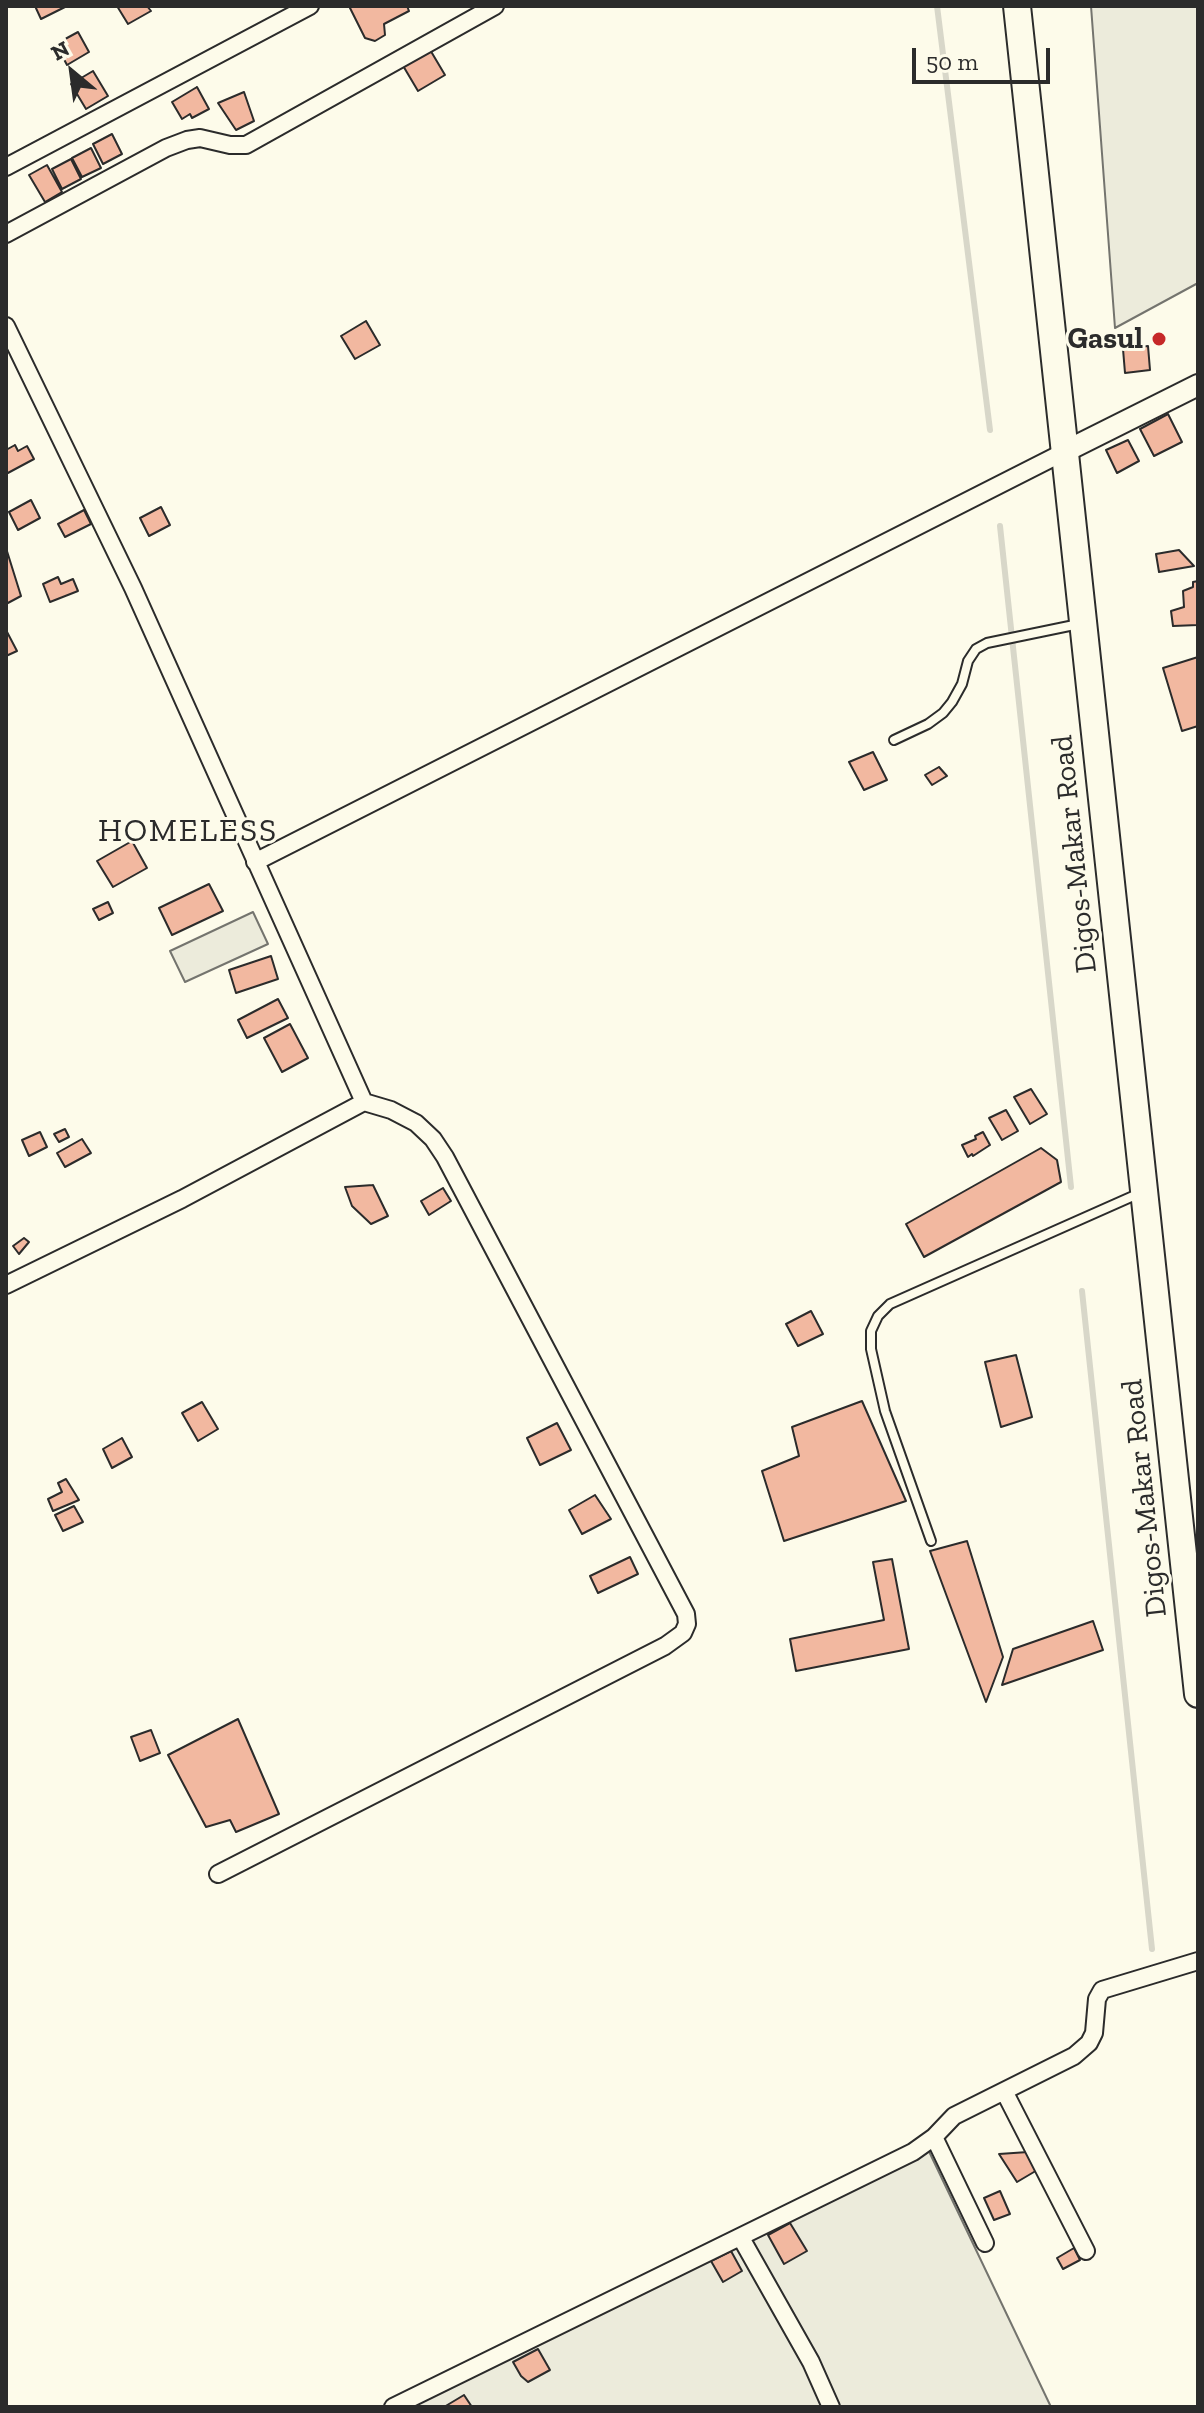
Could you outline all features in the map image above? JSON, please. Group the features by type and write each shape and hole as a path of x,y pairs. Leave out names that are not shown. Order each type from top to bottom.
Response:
{"main road":[{"name":"Digos-Makar Road","path":"1017,6 1144,1191 1191,1566 1198,1694"}],"street":[{"path":"6,167 310,6"},
{"path":"6,234 166,148 187,140 200,138 230,145 246,145 495,6"},
{"path":"8,335 133,588 364,1102"},
{"path":"255,862 1198,385"},
{"path":"6,1285 182,1199 364,1102 391,1110 416,1123 433,1139 445,1157 683,1605 687,1624 683,1633 665,1646 218,1874"},
{"path":"393,2407 913,2152 934,2137 954,2116 1074,2056 1089,2043 1094,2033 1097,1999 1102,1990 1198,1961"},
{"path":"1004,2091 1086,2251"},
{"path":"934,2137 985,2243"},
{"path":"741,2238 811,2362 831,2407"}],"lane":[{"path":"894,740 943,713 962,684 968,661 976,649 987,643 1082,623"},
{"path":"931,1541 885,1411 871,1349 871,1331 878,1316 890,1304 1144,1191"}],"shaded area":[{"path":"1091,6 1198,6 1198,283 1115,328"},
{"path":"253,912 268,944 185,982 170,951"},
{"path":"924,2141 1051,2407 404,2407"}],"building":[{"path":"35,6 64,6 65,7 41,19"},
{"path":"117,6 147,6 151,11 128,24"},
{"path":"349,6 407,6 409,11 384,24 385,35 375,41 365,38"},
{"path":"78,32 89,52 67,65 56,44"},
{"path":"429,48 445,75 418,91 402,64"},
{"path":"93,71 108,96 86,109 71,84"},
{"path":"197,87 209,109 192,118 190,114 182,119 172,102"},
{"path":"244,92 254,121 236,130 218,103"},
{"path":"112,134 122,154 103,164 93,144"},
{"path":"91,148 101,168 82,177 72,158"},
{"path":"71,159 81,179 62,189 52,169"},
{"path":"47,165 62,192 45,202 29,175"},
{"path":"366,321 380,345 355,359 341,336"},
{"path":"1148,346 1150,370 1125,373 1123,349"},
{"path":"1168,414 1182,442 1154,456 1140,429"},
{"path":"1128,440 1139,461 1117,473 1106,450"},
{"path":"15,445 18,451 27,446 34,459 6,474 6,450"},
{"path":"31,500 40,518 18,530 9,512"},
{"path":"161,507 170,525 149,536 140,518"},
{"path":"84,510 91,524 65,537 58,524"},
{"path":"6,548 21,596 6,604"},
{"path":"1179,550 1194,566 1159,572 1156,554"},
{"path":"58,577 61,584 73,579 78,591 50,602 43,584"},
{"path":"1198,581 1198,625 1173,626 1171,611 1184,607 1183,591"},
{"path":"6,630 17,651 6,656"},
{"path":"1198,657 1198,726 1182,731 1163,668"},
{"path":"873,752 887,780 864,790 849,762"},
{"path":"939,767 947,776 932,785 925,775"},
{"path":"132,841 147,868 113,887 97,861"},
{"path":"209,884 223,911 172,935 159,908"},
{"path":"108,902 113,913 99,920 93,909"},
{"path":"271,956 278,979 236,993 229,970"},
{"path":"278,999 288,1018 247,1038 238,1020"},
{"path":"290,1024 308,1058 282,1072 264,1038"},
{"path":"1031,1089 1047,1114 1030,1124 1014,1097"},
{"path":"1006,1110 1018,1131 1002,1140 989,1118"},
{"path":"65,1129 69,1137 59,1142 54,1134"},
{"path":"40,1132 47,1147 29,1156 22,1140"},
{"path":"983,1132 990,1145 968,1157 962,1145"},
{"path":"82,1139 91,1153 65,1167 57,1153"},
{"path":"1041,1148 1057,1160 1061,1182 924,1257 906,1224"},
{"path":"373,1185 388,1216 371,1224 352,1206 345,1187"},
{"path":"443,1188 451,1201 429,1215 421,1201"},
{"path":"24,1238 29,1242 19,1254 13,1246"},
{"path":"811,1311 823,1334 798,1346 786,1324"},
{"path":"1016,1355 1032,1417 1001,1427 985,1362"},
{"path":"862,1401 906,1501 784,1541 762,1471 799,1456 792,1427"},
{"path":"202,1402 218,1429 198,1441 182,1413"},
{"path":"557,1423 571,1450 540,1465 527,1438"},
{"path":"122,1438 132,1457 112,1468 103,1449"},
{"path":"66,1479 79,1500 53,1511 48,1499 62,1492 58,1483"},
{"path":"595,1495 611,1519 582,1534 569,1510"},
{"path":"74,1506 83,1522 63,1531 55,1515"},
{"path":"967,1541 1003,1657 986,1702 930,1551"},
{"path":"630,1557 638,1574 598,1593 590,1576"},
{"path":"892,1559 909,1649 796,1671 790,1639 884,1620 873,1562"},
{"path":"1093,1621 1103,1650 1002,1685 1013,1649"},
{"path":"238,1719 279,1814 236,1832 230,1820 206,1827 168,1755"},
{"path":"151,1730 160,1753 140,1761 131,1737"},
{"path":"1028,2152 1039,2169 1017,2182 999,2154"},
{"path":"1000,2191 1010,2214 994,2220 984,2198"},
{"path":"790,2223 807,2251 784,2264 768,2235"},
{"path":"1074,2248 1080,2260 1063,2269 1057,2258"},
{"path":"731,2251 742,2271 723,2282 711,2261"},
{"path":"538,2349 550,2370 528,2382 513,2362"},
{"path":"464,2395 472,2407 444,2407"}],"waterway":[{"path":"937,6 990,430"},
{"path":"1000,526 1071,1187"},
{"path":"1082,1291 1152,1949"}],"place":[{"name":"Gasul","path":"1159,339"}],"district":[{"name":"HOMELESS","path":"188,832"}]}
